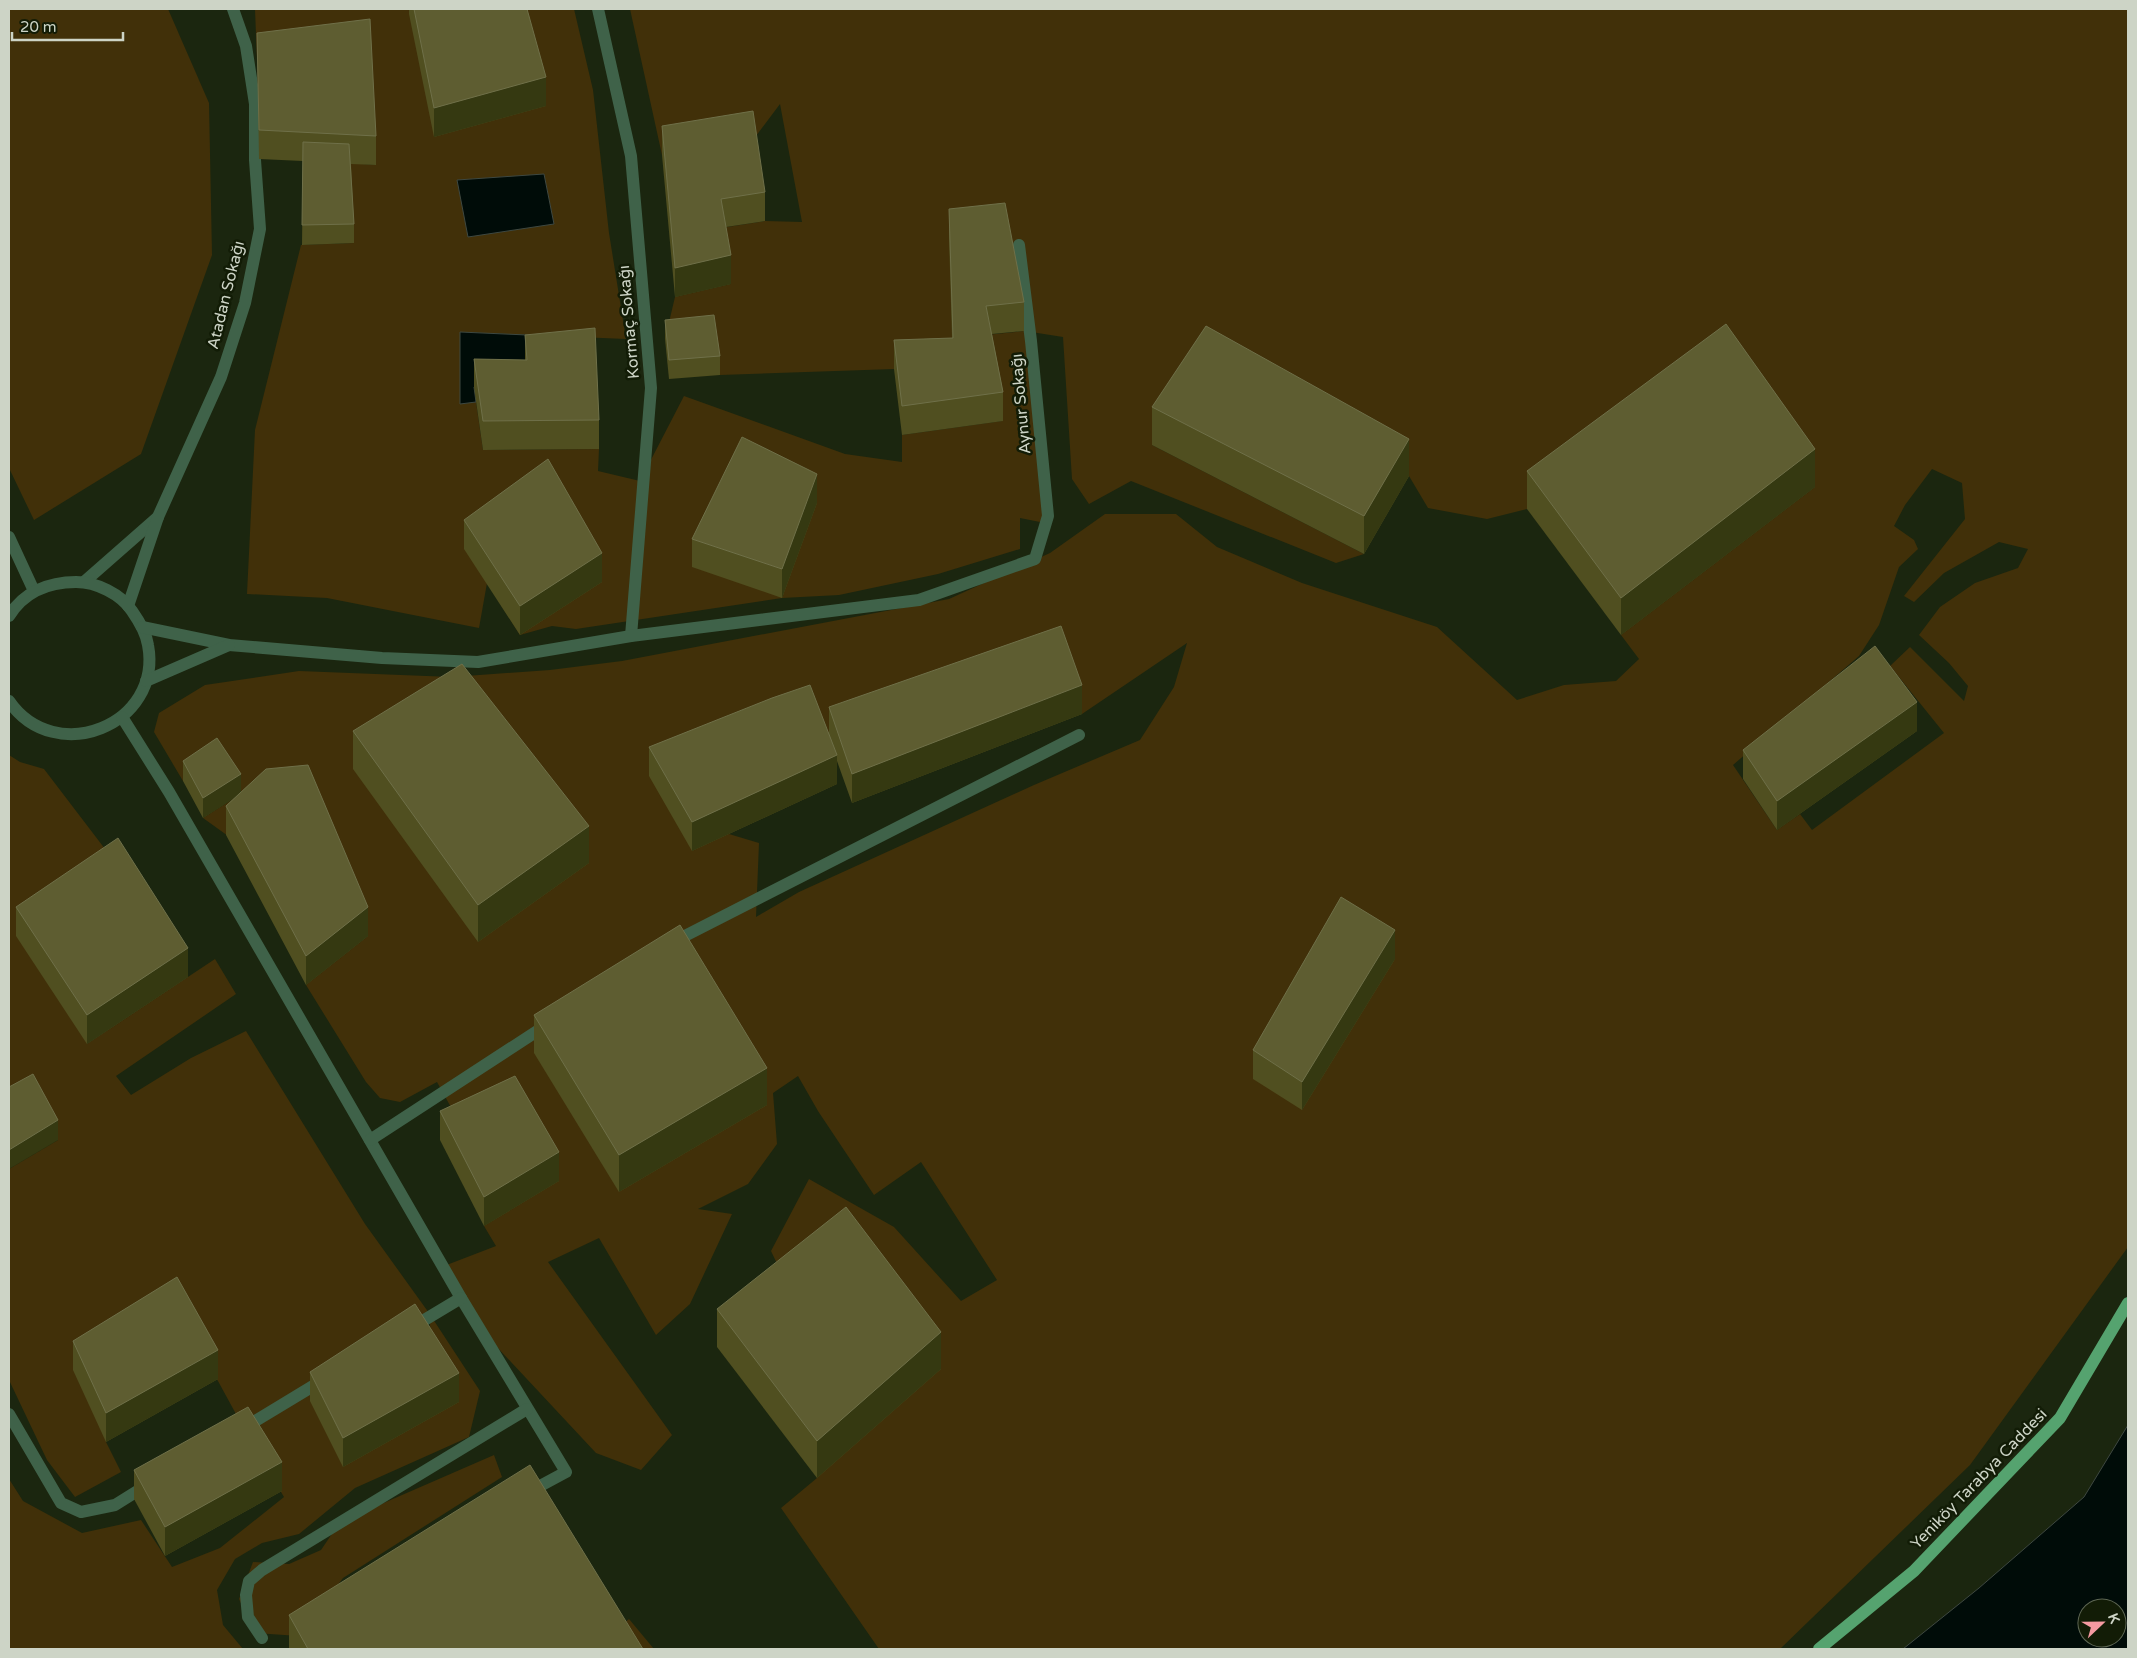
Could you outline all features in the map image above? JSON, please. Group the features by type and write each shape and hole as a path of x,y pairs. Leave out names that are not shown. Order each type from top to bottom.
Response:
{"main road":[{"name":"Yeniköy Tarabya Caddesi","path":"1819,1649 1914,1571 2060,1418 2128,1303"}],"street":[{"name":"Atadan Sokağı","path":"128,606 158,517 221,376 245,303 260,229 255,160 255,104 246,46 233,9"},
{"name":"Kormaç Sokağı","path":"598,9 631,156 651,388 632,636"},
{"name":"Aynur Sokağı","path":"632,636 919,600 1035,559 1048,516 1031,341 1019,245"},
{"path":"84,582 158,517"},
{"path":"9,537 34,591"},
{"path":"9,616 14,607 34,591 58,582 84,582 108,590 128,606 142,627 148,645 149,663 146,682 137,701 122,717 100,730 76,736 50,732 27,721 9,701"},
{"path":"142,627 229,645 382,658 478,662 632,636"},
{"path":"146,682 229,645"},
{"path":"122,717 169,792 461,1298 566,1472 514,1500"},
{"path":"662,949 1079,735"},
{"path":"370,1140 562,1014"},
{"path":"402,1333 461,1298"},
{"path":"233,1434 334,1373"},
{"path":"262,1638 248,1617 246,1595 249,1581 262,1570 527,1409"},
{"path":"9,1414 62,1503 81,1512 114,1505 157,1480"}],"shaded area":[{"path":"9,9 168,9 209,103 212,255 141,454 34,520 9,468"},
{"path":"255,9 574,9 593,90 609,233 626,339 460,332 461,404 476,402 483,450 599,449 598,471 640,481 684,396 845,454 902,462 902,435 1002,421 986,335 1024,331 1005,232 953,367 720,375 714,335 665,339 675,297 731,284 721,228 765,221 802,222 780,104 753,140 662,155 630,9 2128,9 2128,1247 1970,1465 1780,1649 879,1649 781,1508 817,1478 782,1274 771,1251 809,1179 894,1227 961,1301 997,1280 921,1162 874,1195 818,1111 798,1076 773,1093 777,1144 748,1184 698,1209 732,1214 690,1304 656,1335 599,1238 548,1262 672,1435 641,1470 596,1453 496,1346 444,1266 496,1246 484,1226 558,1181 463,1129 437,1082 400,1102 380,1098 366,1082 306,985 368,936 203,818 241,794 183,781 154,732 159,713 205,685 299,671 452,677 550,670 622,661 949,599 1050,553 1105,514 1176,514 1217,547 1302,583 1437,627 1517,700 1564,685 1616,681 1639,659 1621,635 1815,487 1527,509 1487,519 1428,508 1409,476 1152,445 1364,554 1336,563 1131,481 1089,504 1072,479 1063,337 1025,331 1045,523 1020,518 1020,549 938,574 839,595 782,598 576,629 552,626 520,635 487,583 479,628 327,598 247,594 255,430 301,245 354,243 349,163 375,165 369,48 257,62","holes":["1932,469 1962,483 1965,519 1904,596 1914,602 1944,573 1999,542 2028,549 2018,568 1975,583 1940,607 1919,635 1949,663 1968,686 1964,701 1910,647 1890,666 1944,733 1812,830 1800,814 1777,830 1733,765 1859,656 1879,625 1899,567 1918,549 1914,540 1894,526 1905,505","1187,643 1174,687 1140,740 1034,785 799,892 756,917 759,843 729,834 892,714 1062,655 1082,714"]},
{"path":"544,174 554,224 468,237 457,180"},
{"path":"460,332 594,338 474,387 476,402 460,404"},
{"path":"9,755 20,762 44,769 118,866 87,1044 215,959 236,994 116,1076 131,1095 191,1058 246,1031 365,1224 429,1313 480,1391 469,1437 355,1488 299,1534 262,1543 235,1559 217,1590 223,1625 243,1649 9,1649 9,1479 23,1501 82,1533 141,1520 172,1567 220,1548 284,1497 248,1436 177,1306 106,1442 121,1472 75,1497 47,1460 9,1380 9,1169 58,1140 9,1106","holes":["429,1313 433,1361 310,1401"]},
{"path":"2128,1425 2128,1649 1903,1649 1979,1588 2084,1497"},
{"path":"494,1455 502,1477 343,1578 299,1636 255,1633 239,1599 253,1562 289,1564 321,1550 340,1522"},
{"path":"629,1619 654,1649 620,1649 611,1634"}],"building":[{"path":"414,9 527,9 546,77 434,108"},
{"path":"370,19 376,136 259,130 257,33"},
{"path":"753,111 765,192 721,199 731,255 675,268 662,126"},
{"path":"303,142 349,144 354,224 302,225"},
{"path":"1005,203 1024,302 986,306 1003,392 902,406 894,340 953,338 949,209"},
{"path":"714,315 720,356 669,360 665,320"},
{"path":"1726,324 1815,449 1621,598 1527,471"},
{"path":"1206,326 1409,439 1364,516 1152,407"},
{"path":"595,328 599,420 483,421 474,359 527,360 525,335"},
{"path":"742,437 817,474 782,569 692,539"},
{"path":"548,459 602,553 520,606 464,520"},
{"path":"1061,626 1082,685 852,774 829,707"},
{"path":"1875,646 1917,702 1777,801 1743,750"},
{"path":"462,664 589,826 478,905 353,731"},
{"path":"810,685 837,755 692,822 649,747 772,698"},
{"path":"217,738 241,774 203,798 183,761"},
{"path":"308,765 368,907 306,956 226,806 266,769"},
{"path":"118,838 188,948 87,1015 16,907"},
{"path":"1341,897 1395,930 1302,1082 1253,1050"},
{"path":"680,925 767,1068 619,1155 534,1015"},
{"path":"33,1074 58,1120 9,1150 9,1087"},
{"path":"515,1076 559,1152 484,1197 440,1111"},
{"path":"846,1207 941,1332 817,1441 717,1309"},
{"path":"177,1277 218,1350 106,1413 73,1341"},
{"path":"415,1304 459,1373 343,1438 310,1372"},
{"path":"248,1407 282,1462 165,1527 134,1470"},
{"path":"530,1465 643,1649 308,1649 289,1615"}]}
